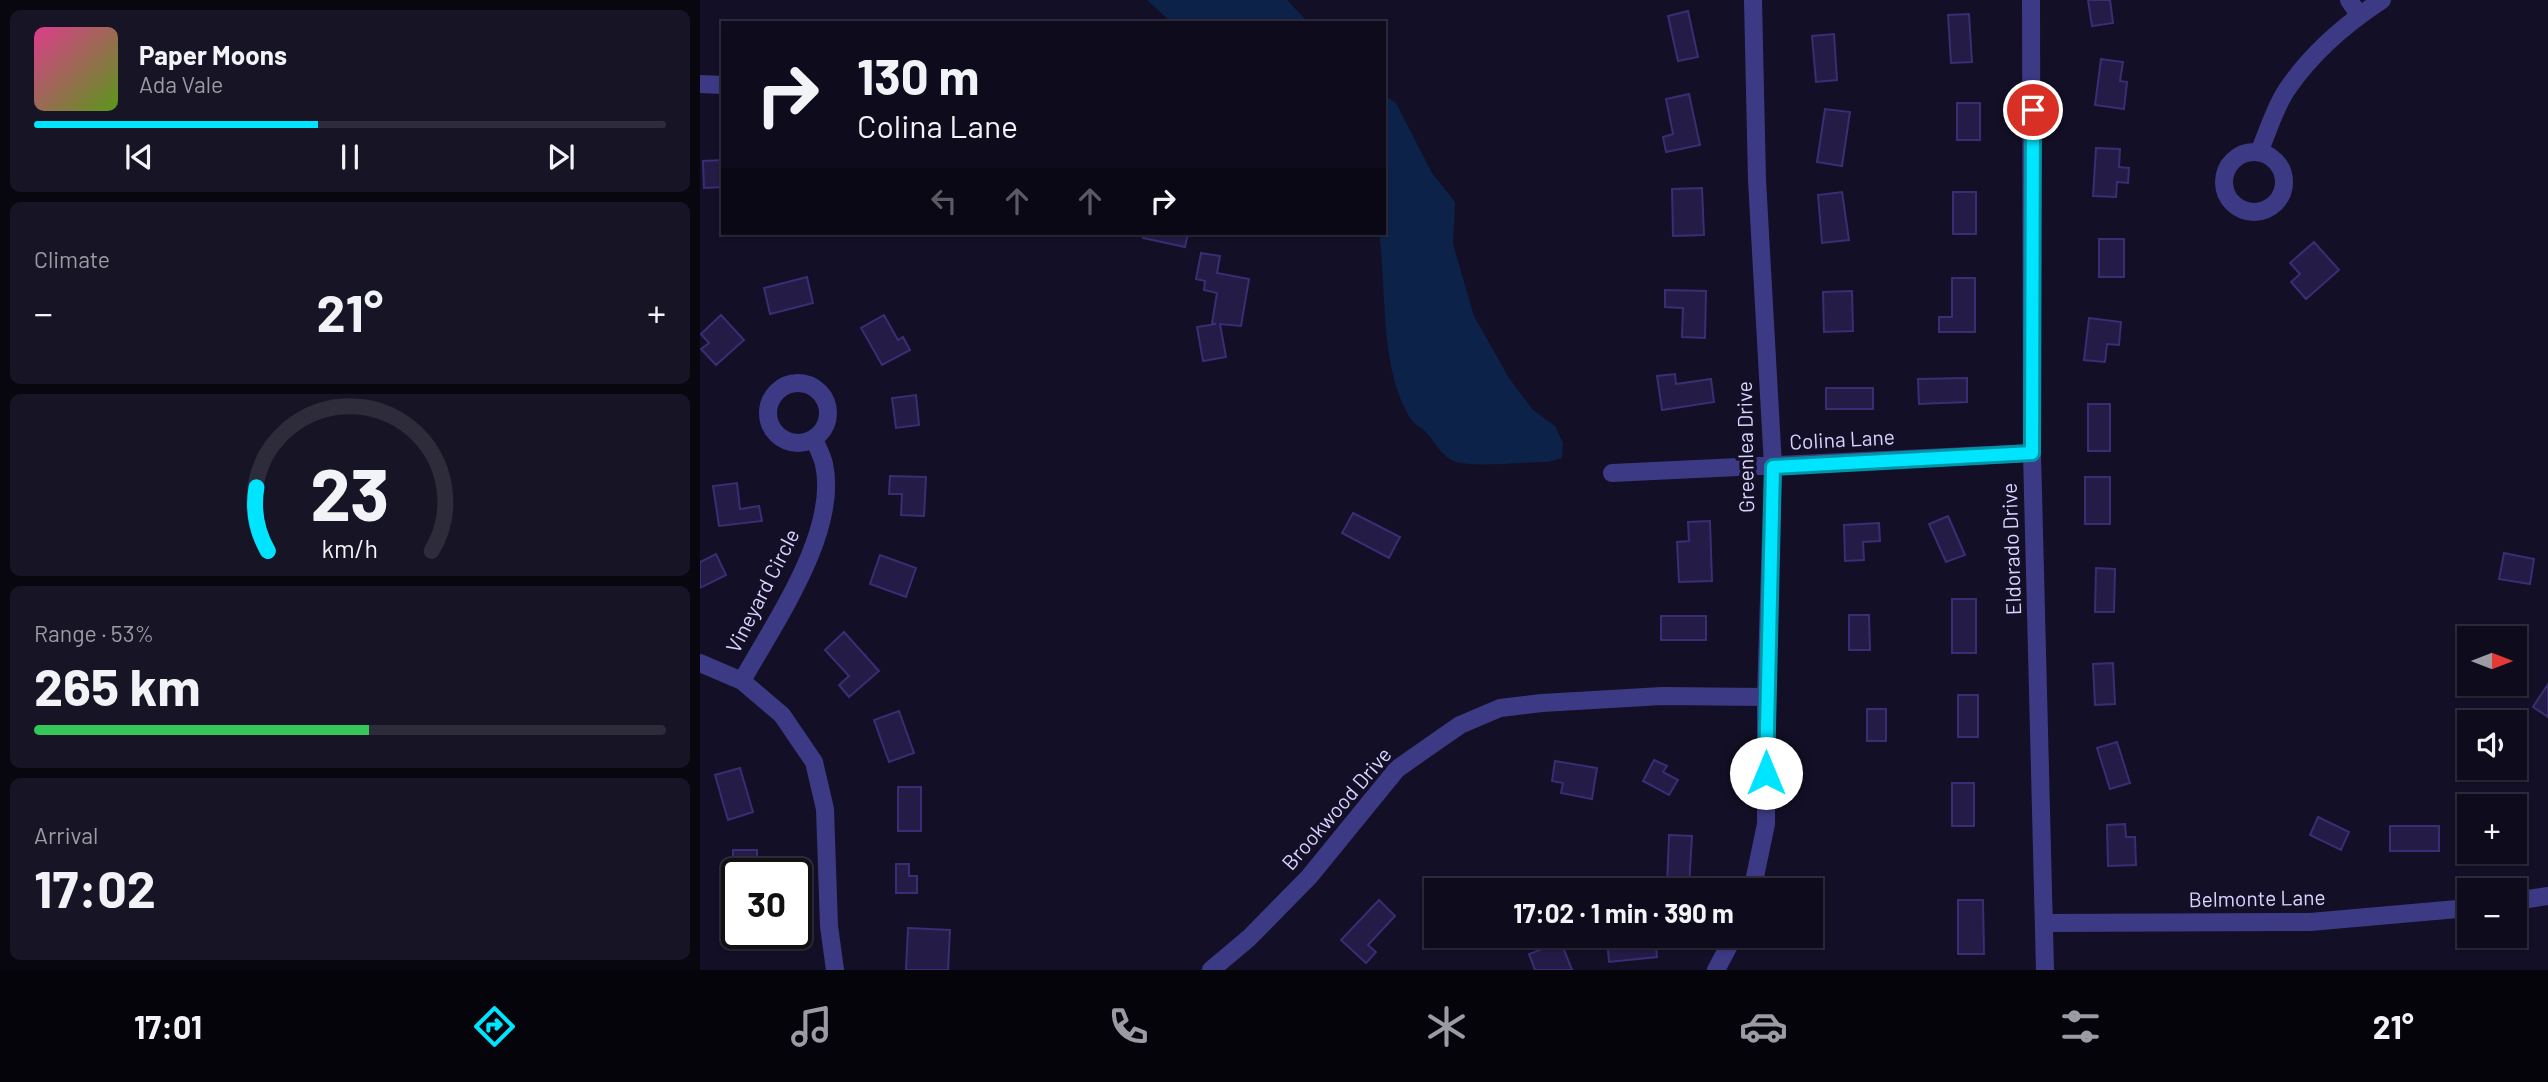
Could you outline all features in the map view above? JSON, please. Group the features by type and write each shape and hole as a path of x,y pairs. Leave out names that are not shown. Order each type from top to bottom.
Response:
{"street":[{"name":"Greenlea Drive","path":"1753,0 1757,180 1773,467 1766,697 1766,824 1755,878"},
{"name":"Eldorado Drive","path":"2031,0 2032,453 2045,970"},
{"path":"2259,152 2286,90 2354,8 2382,0"},
{"path":"700,84 721,85"},
{"name":"Vineyard Circle","path":"742,681 811,555 823,518 824,464 814,439"},
{"name":"Colina Lane","path":"1612,473 2032,453"},
{"path":"700,663 742,681 782,715 814,762 824,809 829,926 835,970"},
{"name":"Brookwood Drive","path":"1211,970 1249,938 1309,877 1397,769 1460,725 1500,708 1542,703 1662,696 1766,697"},
{"path":"2527,899 2548,896"},
{"name":"Belmonte Lane","path":"2045,923 2310,922 2457,909"},
{"path":"1716,970 1728,948"}],"water":[{"path":"1147,0 1287,0 1307,21 1170,21"},
{"path":"1386,96 1396,103 1432,173 1455,202 1453,244 1474,316 1509,378 1533,410 1555,426 1563,443 1562,458 1548,462 1461,463 1449,459 1426,432 1413,422 1400,398 1393,376 1386,328 1379,235 1386,235"}],"building":[{"path":"2088,0 2110,0 2113,23 2092,26"},
{"path":"1688,11 1698,57 1678,61 1668,16"},
{"path":"1969,14 1972,62 1951,63 1948,15"},
{"path":"1834,34 1837,80 1816,82 1812,36"},
{"path":"2101,59 2123,62 2120,81 2127,82 2124,109 2095,105"},
{"path":"1689,94 1700,145 1666,152 1663,137 1673,134 1666,99"},
{"path":"1957,103 1980,103 1980,140 1957,140"},
{"path":"1825,109 1850,112 1842,166 1817,162"},
{"path":"2096,148 2120,149 2119,167 2129,168 2128,183 2117,182 2116,197 2093,196"},
{"path":"721,160 721,187 704,188 703,161"},
{"path":"1702,188 1704,235 1673,236 1672,189"},
{"path":"1842,192 1849,240 1822,243 1818,195"},
{"path":"1953,192 1976,192 1976,234 1953,234"},
{"path":"1144,235 1188,235 1185,247 1143,238"},
{"path":"2099,239 2124,239 2124,277 2099,277"},
{"path":"2314,242 2339,270 2306,299 2291,282 2300,274 2290,263"},
{"path":"1201,253 1220,256 1217,273 1249,279 1241,326 1220,324 1226,357 1203,361 1197,327 1216,324 1212,323 1217,293 1204,290 1205,281 1196,279"},
{"path":"807,277 813,303 770,314 764,288"},
{"path":"1952,278 1975,278 1975,332 1939,332 1939,317 1952,317"},
{"path":"1665,290 1706,291 1705,338 1682,337 1683,308 1665,307"},
{"path":"1852,291 1853,331 1824,332 1823,292"},
{"path":"721,315 744,340 716,365 701,349 709,343 701,334"},
{"path":"884,315 898,340 903,337 910,350 882,365 861,328"},
{"path":"2089,318 2121,322 2119,345 2107,344 2105,362 2084,360"},
{"path":"1675,374 1676,384 1711,379 1714,402 1662,410 1657,376"},
{"path":"1967,378 1967,402 1919,404 1918,379"},
{"path":"1826,388 1873,388 1873,409 1826,409"},
{"path":"916,395 919,425 896,428 892,398"},
{"path":"2088,404 2110,404 2110,451 2088,451"},
{"path":"890,476 926,477 924,516 901,515 902,494 889,494"},
{"path":"2085,477 2110,477 2110,524 2085,524"},
{"path":"737,483 740,509 759,506 762,521 719,526 713,486"},
{"path":"1353,513 1400,537 1389,558 1342,533"},
{"path":"1948,516 1965,555 1946,562 1929,524"},
{"path":"1710,521 1712,581 1679,582 1677,542 1689,541 1688,522"},
{"path":"1879,523 1880,541 1863,542 1864,560 1845,561 1844,525"},
{"path":"2504,553 2534,559 2530,584 2499,579"},
{"path":"716,554 726,575 700,588 700,562"},
{"path":"880,555 916,568 906,597 870,584"},
{"path":"2096,568 2115,569 2114,612 2095,612"},
{"path":"1952,599 1976,599 1976,653 1952,653"},
{"path":"1849,615 1869,615 1870,650 1849,650"},
{"path":"1661,616 1706,616 1706,640 1661,640"},
{"path":"844,632 879,671 849,697 839,685 849,676 825,650"},
{"path":"2113,663 2115,704 2095,705 2093,664"},
{"path":"2548,684 2548,717 2533,707"},
{"path":"1958,695 1978,695 1978,737 1958,737"},
{"path":"1867,709 1886,709 1886,741 1867,741"},
{"path":"899,711 914,753 889,762 874,720"},
{"path":"2117,742 2130,783 2110,789 2097,748"},
{"path":"1654,760 1667,766 1663,772 1678,780 1669,795 1643,781"},
{"path":"1555,761 1597,768 1592,799 1561,793 1563,783 1552,781"},
{"path":"740,768 753,812 728,820 715,775"},
{"path":"1952,783 1974,783 1974,826 1952,826"},
{"path":"898,787 921,787 921,831 898,831"},
{"path":"2318,817 2349,832 2341,850 2310,835"},
{"path":"2125,824 2126,837 2135,837 2136,865 2108,866 2107,825"},
{"path":"2390,826 2439,826 2439,851 2390,851"},
{"path":"1669,835 1692,836 1690,878 1667,878"},
{"path":"733,850 757,850 757,858 733,858"},
{"path":"896,864 909,864 909,876 917,876 917,893 896,893"},
{"path":"1379,900 1395,916 1368,945 1376,952 1366,963 1341,940"},
{"path":"1958,900 1983,900 1984,954 1958,954"},
{"path":"908,928 950,930 948,970 906,970"},
{"path":"1545,948 1563,948 1572,970 1535,970 1529,954"},
{"path":"1608,948 1656,948 1657,957 1609,962"}],"route":[{"path":"1766,773 1773,467 2032,453 2033,110"}]}
